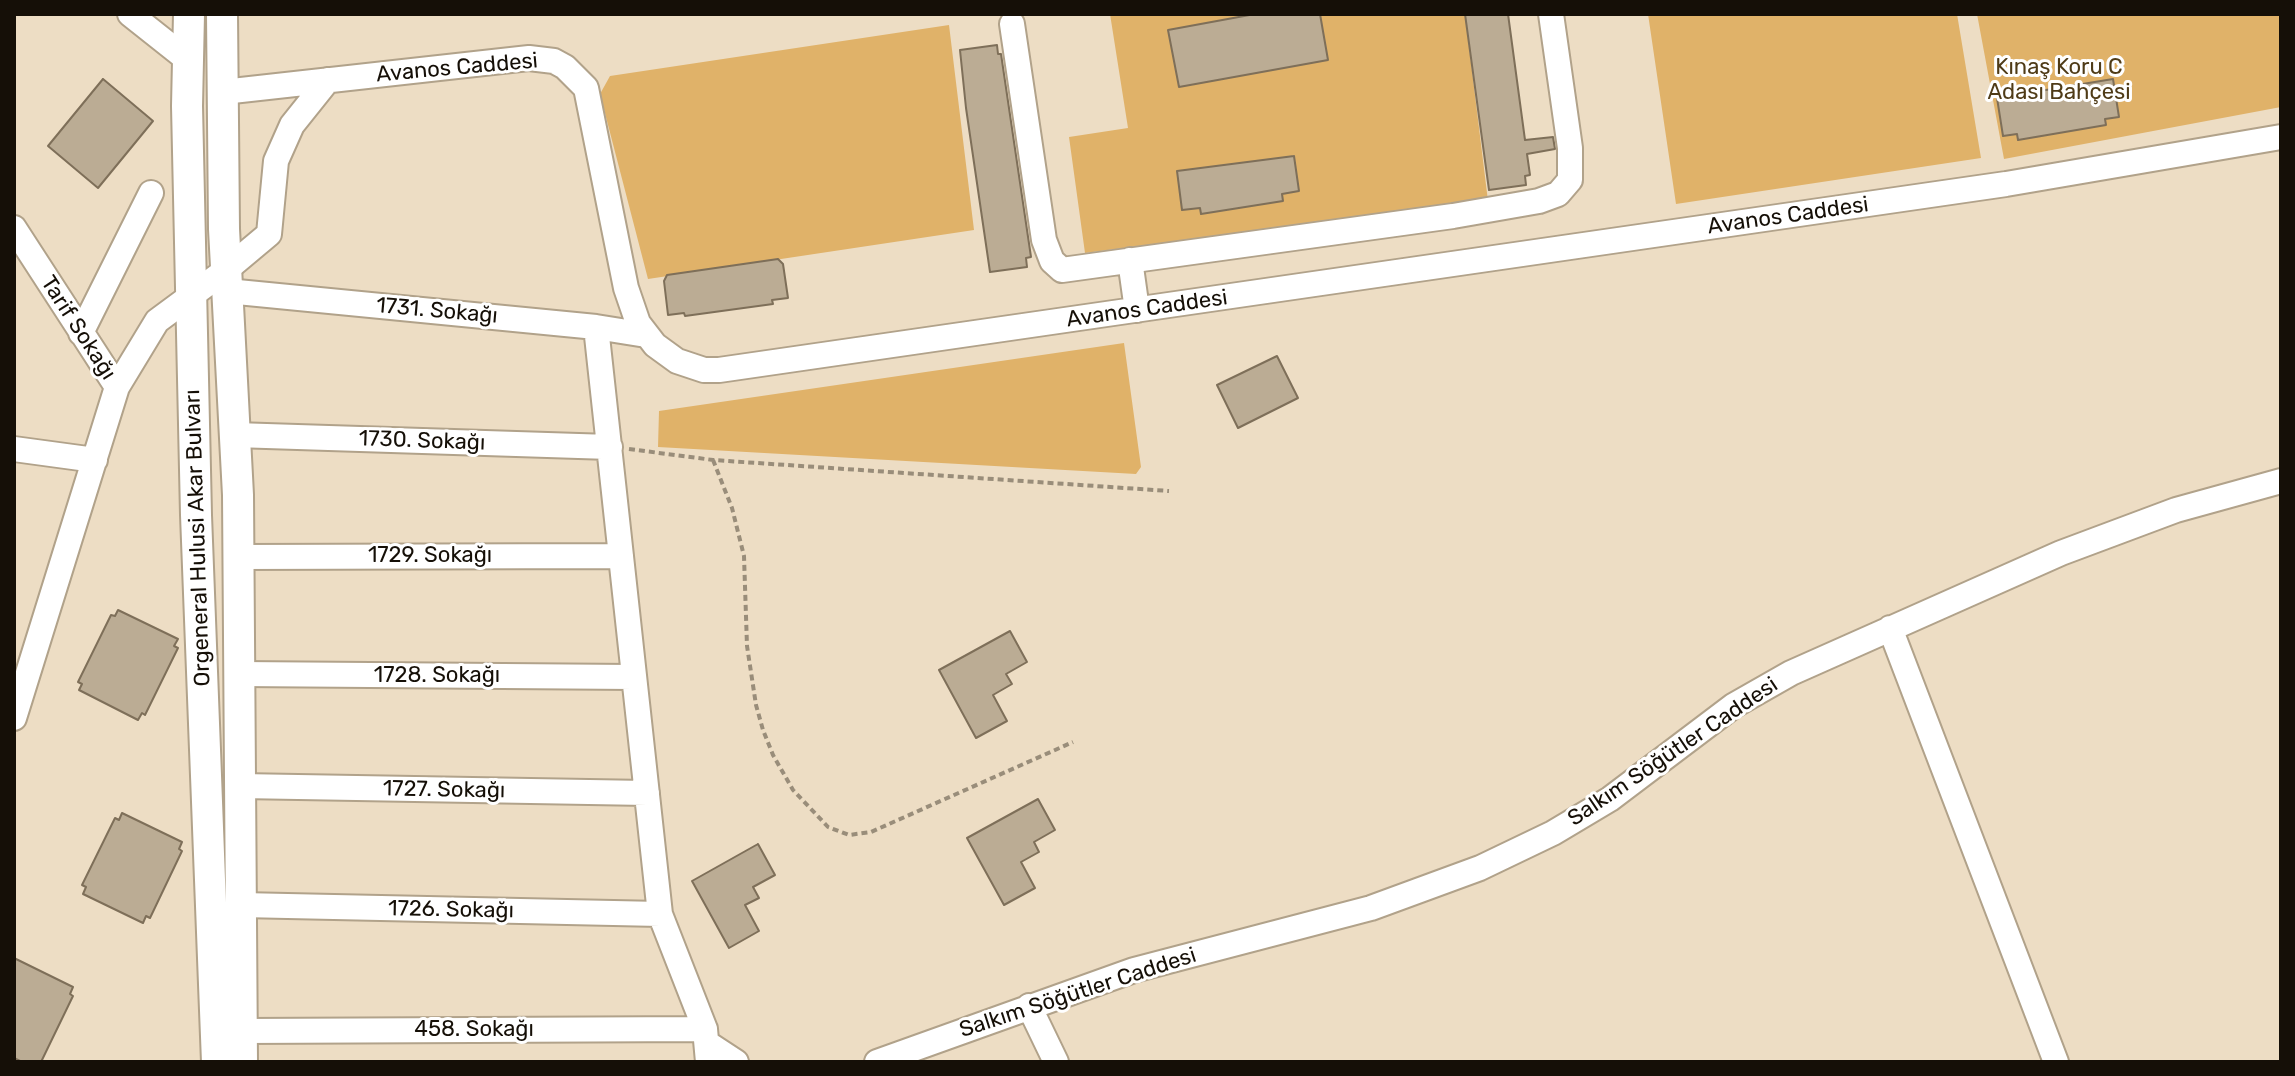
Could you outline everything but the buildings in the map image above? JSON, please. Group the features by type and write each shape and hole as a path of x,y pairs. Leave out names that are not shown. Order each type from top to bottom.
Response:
{"main road":[{"name":"Orgeneral Hulusi Akar Bulvarı","path":"189,14 196,515 217,1062"},
{"name":"Orgeneral Hulusi Akar Bulvarı","path":"222,14 227,281 238,557 242,1062"}],"street":[{"path":"130,14 188,60"},
{"path":"1012,24 1044,240 1052,261 1062,270 1453,216 1539,201 1558,194 1570,180 1570,148 1551,14"},
{"name":"Avanos Caddesi","path":"223,92 529,58 554,61 573,73 586,88 633,311 646,335 677,361 704,370 1991,187 2281,137"},
{"path":"14,718 117,387 157,321 191,294 227,281 269,234 276,161 292,125 328,80"},
{"path":"81,333 151,193"},
{"name":"Tarif Sokağı","path":"14,228 117,387"},
{"path":"1130,260 1137,310"},
{"name":"1731. Sokağı","path":"227,281 646,335"},
{"path":"596,327 660,914 707,1045 736,1062"},
{"name":"1730. Sokağı","path":"235,435 610,447"},
{"path":"14,449 95,460"},
{"name":"Salkım Söğütler Caddesi","path":"877,1062 1134,970 1371,908 1480,868 1553,833 1610,799 1664,760 1705,725 1761,688 2049,558 2215,497 2281,481"},
{"name":"1729. Sokağı","path":"238,557 621,556"},
{"path":"1890,628 2056,1062"},
{"name":"1728. Sokağı","path":"239,674 634,677"},
{"name":"1727. Sokağı","path":"240,786 647,793"},
{"name":"1726. Sokağı","path":"241,905 660,914"},
{"path":"1029,1006 1056,1062"},
{"name":"458. Sokağı","path":"242,1031 707,1045"}],"path":[{"path":"610,447 713,460 1169,491"},
{"path":"713,460 732,508 744,556 747,646 763,730 793,790 828,827 849,835 871,832 1073,742"}],"green space":[{"path":"1110,14 1465,14 1488,201 1085,253 1069,137 1128,128"},
{"path":"1648,14 1957,14 1981,158 1676,204"},
{"name":"Kınaş Koru C Adası Bahçesi","path":"1977,14 2281,14 2281,107 2004,159"},
{"path":"949,25 974,230 648,279 600,94 610,76"},
{"path":"1124,343 1141,467 1136,474 658,447 659,411"}]}
